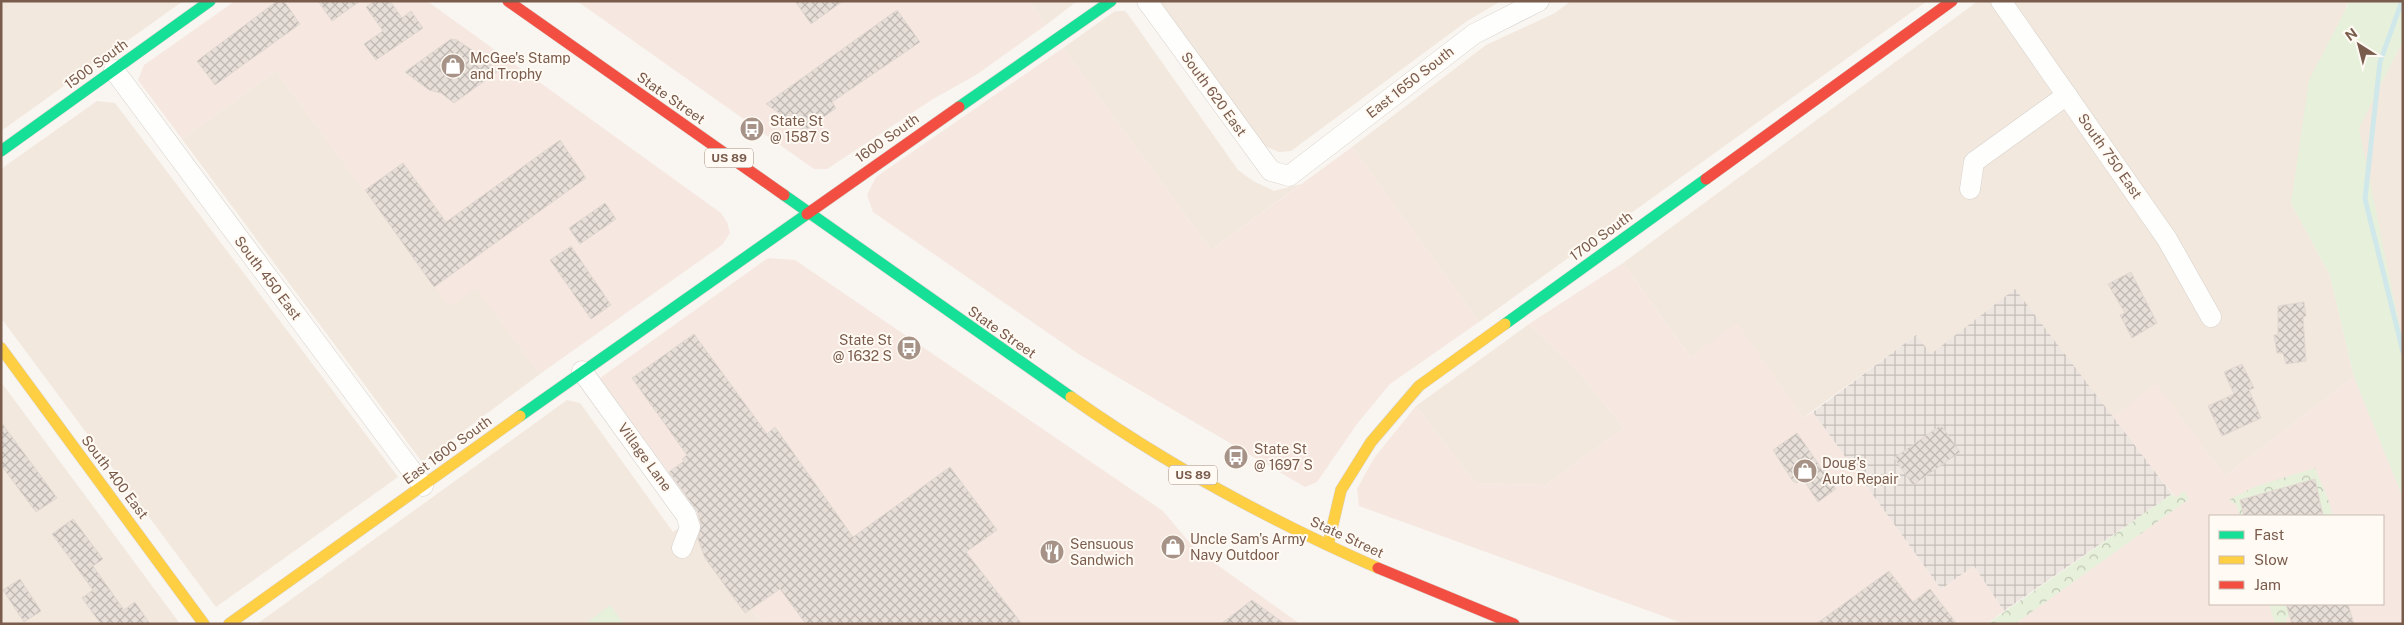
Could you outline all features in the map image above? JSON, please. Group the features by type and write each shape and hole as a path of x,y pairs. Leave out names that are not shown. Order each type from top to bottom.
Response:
{"street":[{"name":"1500 South","path":"1,151 210,1"},
{"name":"State Street","path":"508,1 1102,419 1177,466 1244,503 1328,545 1396,576 1514,624"},
{"name":"1600 South","path":"682,301 1111,1"},
{"name":"South 620 East","path":"1147,1 1271,171 1289,176"},
{"name":"East 1650 South","path":"1289,176 1474,34 1539,1"},
{"name":"1700 South","path":"1328,545 1341,490 1371,442 1419,386 1952,1"},
{"name":"South 750 East","path":"2001,1 2167,239 2211,317"},
{"name":"South 450 East","path":"114,70 423,486"},
{"path":"1970,189 1974,162 2067,94"},
{"name":"East 1600 South","path":"229,624 682,301"},
{"name":"South 400 East","path":"1,348 204,624"},
{"name":"Village Lane","path":"582,371 686,515 690,527 682,548"}],"shaded area":[{"path":"1,1 183,1 1,131"},
{"path":"235,1 427,1 721,213 727,222 730,233 722,245 540,374 476,288 449,306 276,71 182,139 138,80 144,65"},
{"path":"577,1 1029,1 1046,25 976,75 933,99 827,169 814,169"},
{"path":"1029,1 1077,1 1046,25"},
{"path":"1155,1 1501,1 1467,21 1291,151 1279,152 1265,146"},
{"path":"1571,1 1927,1 1479,322 1352,147 1486,45 1555,13"},
{"path":"1978,1 2348,1 2291,203 2330,275 2354,377 2225,476 2156,385 2112,418 1930,354 1916,335 1803,418 1737,324 1691,358 1623,263"},
{"path":"1115,11 1125,11 1130,17 1238,170 1253,181 1274,191 1301,184 1211,250 1063,48"},
{"path":"2403,41 2403,347 2358,128"},
{"path":"1063,48 1211,250 1352,147 1479,322 1390,384 1357,424 1317,482 1305,487 1080,355 873,212 867,195 876,177"},
{"path":"276,71 449,305 476,287 540,374 422,462 182,139"},
{"path":"97,101 115,103 398,477 216,607 1,318 1,169"},
{"path":"768,258 795,260 1163,511 1195,549 1300,624 1022,624 974,562 887,624 762,624 702,541 699,514 600,378"},
{"path":"1623,263 1690,357 1737,323 1803,418 1813,412 1941,589 1974,566 2004,611 1987,624 1685,624 1359,506 1357,489 1374,458 1416,406 1475,483 1546,485 1624,428 1578,371 1529,324"},
{"path":"2015,289 2172,494 2004,611 1974,566 1941,589 1813,412 1916,335 1931,354"},
{"path":"1529,324 1578,371 1624,428 1546,485 1475,483 1416,406"},
{"path":"2354,377 2403,497 2403,624 2014,624 2176,498 2112,418 2156,384 2225,476"},
{"path":"1,382 172,613 180,624 1,624"},
{"path":"567,400 580,403 673,532 699,514 702,541 762,624 257,624"}],"green space":[{"path":"2348,1 2403,1 2403,41 2359,128 2403,343 2403,498 2354,377 2330,275 2291,203 2309,80 2347,7"},
{"path":"2315,468 2333,515 2323,515 2315,479 2240,500 2244,514 2240,515 2237,506 2229,500 2254,487"},
{"path":"2184,491 2189,499 2015,624 1987,624 2172,494 2176,498"},
{"path":"610,605 624,624 585,624"},
{"path":"2269,605 2286,605 2290,617 2286,618 2287,624 2275,624"}],"building":[{"path":"277,1 284,1 300,24 215,85 197,61"},
{"path":"318,1 360,1 332,21"},
{"path":"375,1 390,1 402,18 411,11 423,28 376,60 364,44 383,31 366,7"},
{"path":"795,1 843,1 811,24"},
{"path":"897,10 920,42 832,102 836,108 805,131 766,104"},
{"name":"McGee's Stamp and Trophy","path":"451,39 457,40 488,61 497,72 454,103 441,93 429,90 405,72"},
{"path":"560,140 586,178 434,287 365,190 403,163 446,222"},
{"path":"605,203 616,219 580,244 569,228"},
{"path":"571,246 611,305 591,319 550,260"},
{"path":"2131,272 2157,323 2132,338 2120,315 2125,313 2108,284"},
{"path":"2304,302 2306,316 2303,317 2306,361 2286,364 2283,353 2277,353 2274,335 2278,335 2278,306"},
{"path":"694,334 767,434 775,427 853,537 950,467 997,530 966,552 1022,624 806,624 780,589 745,613 705,558 698,539 701,524 697,511 669,472 684,461 682,459 687,455 632,378"},
{"path":"2242,364 2254,388 2249,390 2261,418 2222,436 2208,406 2234,394 2224,372"},
{"path":"1,422 57,498 36,512 1,465"},
{"path":"1941,425 1960,452 1913,485 1894,458"},
{"name":"Doug's Auto Repair","path":"1797,433 1836,489 1818,502 1803,479 1796,483 1792,480 1773,450"},
{"path":"2315,479 2323,515 2244,515 2240,500"},
{"path":"73,519 103,559 93,566 124,610 135,602 150,624 101,624 82,598 93,590 52,534"},
{"path":"1889,571 1913,602 1930,589 1957,624 1816,624"},
{"path":"20,579 41,611 24,622 3,590"},
{"path":"1252,600 1285,624 1221,624"},
{"path":"2286,605 2348,605 2354,624 2292,624"}],"waterway":[{"path":"2402,1 2380,62 2365,199 2403,352"}],"traffic: fast":[{"path":"1,151 210,1"},
{"path":"959,107 1111,1"},
{"path":"1505,324 1706,179"},
{"path":"784,195 1071,397"},
{"path":"520,416 807,214"}],"traffic: slow":[{"path":"1328,545 1341,490 1371,442 1419,386 1505,324"},
{"path":"1,348 204,624"},
{"path":"1071,397 1182,469 1298,531 1378,568"},
{"path":"229,624 520,416"}],"traffic: jam":[{"path":"508,1 784,195"},
{"path":"1706,179 1952,1"},
{"path":"807,214 959,107"},
{"path":"1378,568 1514,624"}],"place":[{"name":"McGee's Stamp and Trophy","path":"453,66"},
{"name":"State St @ 1587 S","path":"752,129"},
{"name":"State St @ 1632 S","path":"909,348"},
{"name":"State St @ 1697 S","path":"1236,457"},
{"name":"Doug's Auto Repair","path":"1805,471"},
{"name":"Uncle Sam's Army Navy Outdoor","path":"1173,547"},
{"name":"Sensuous Sandwich","path":"1052,552"}]}
